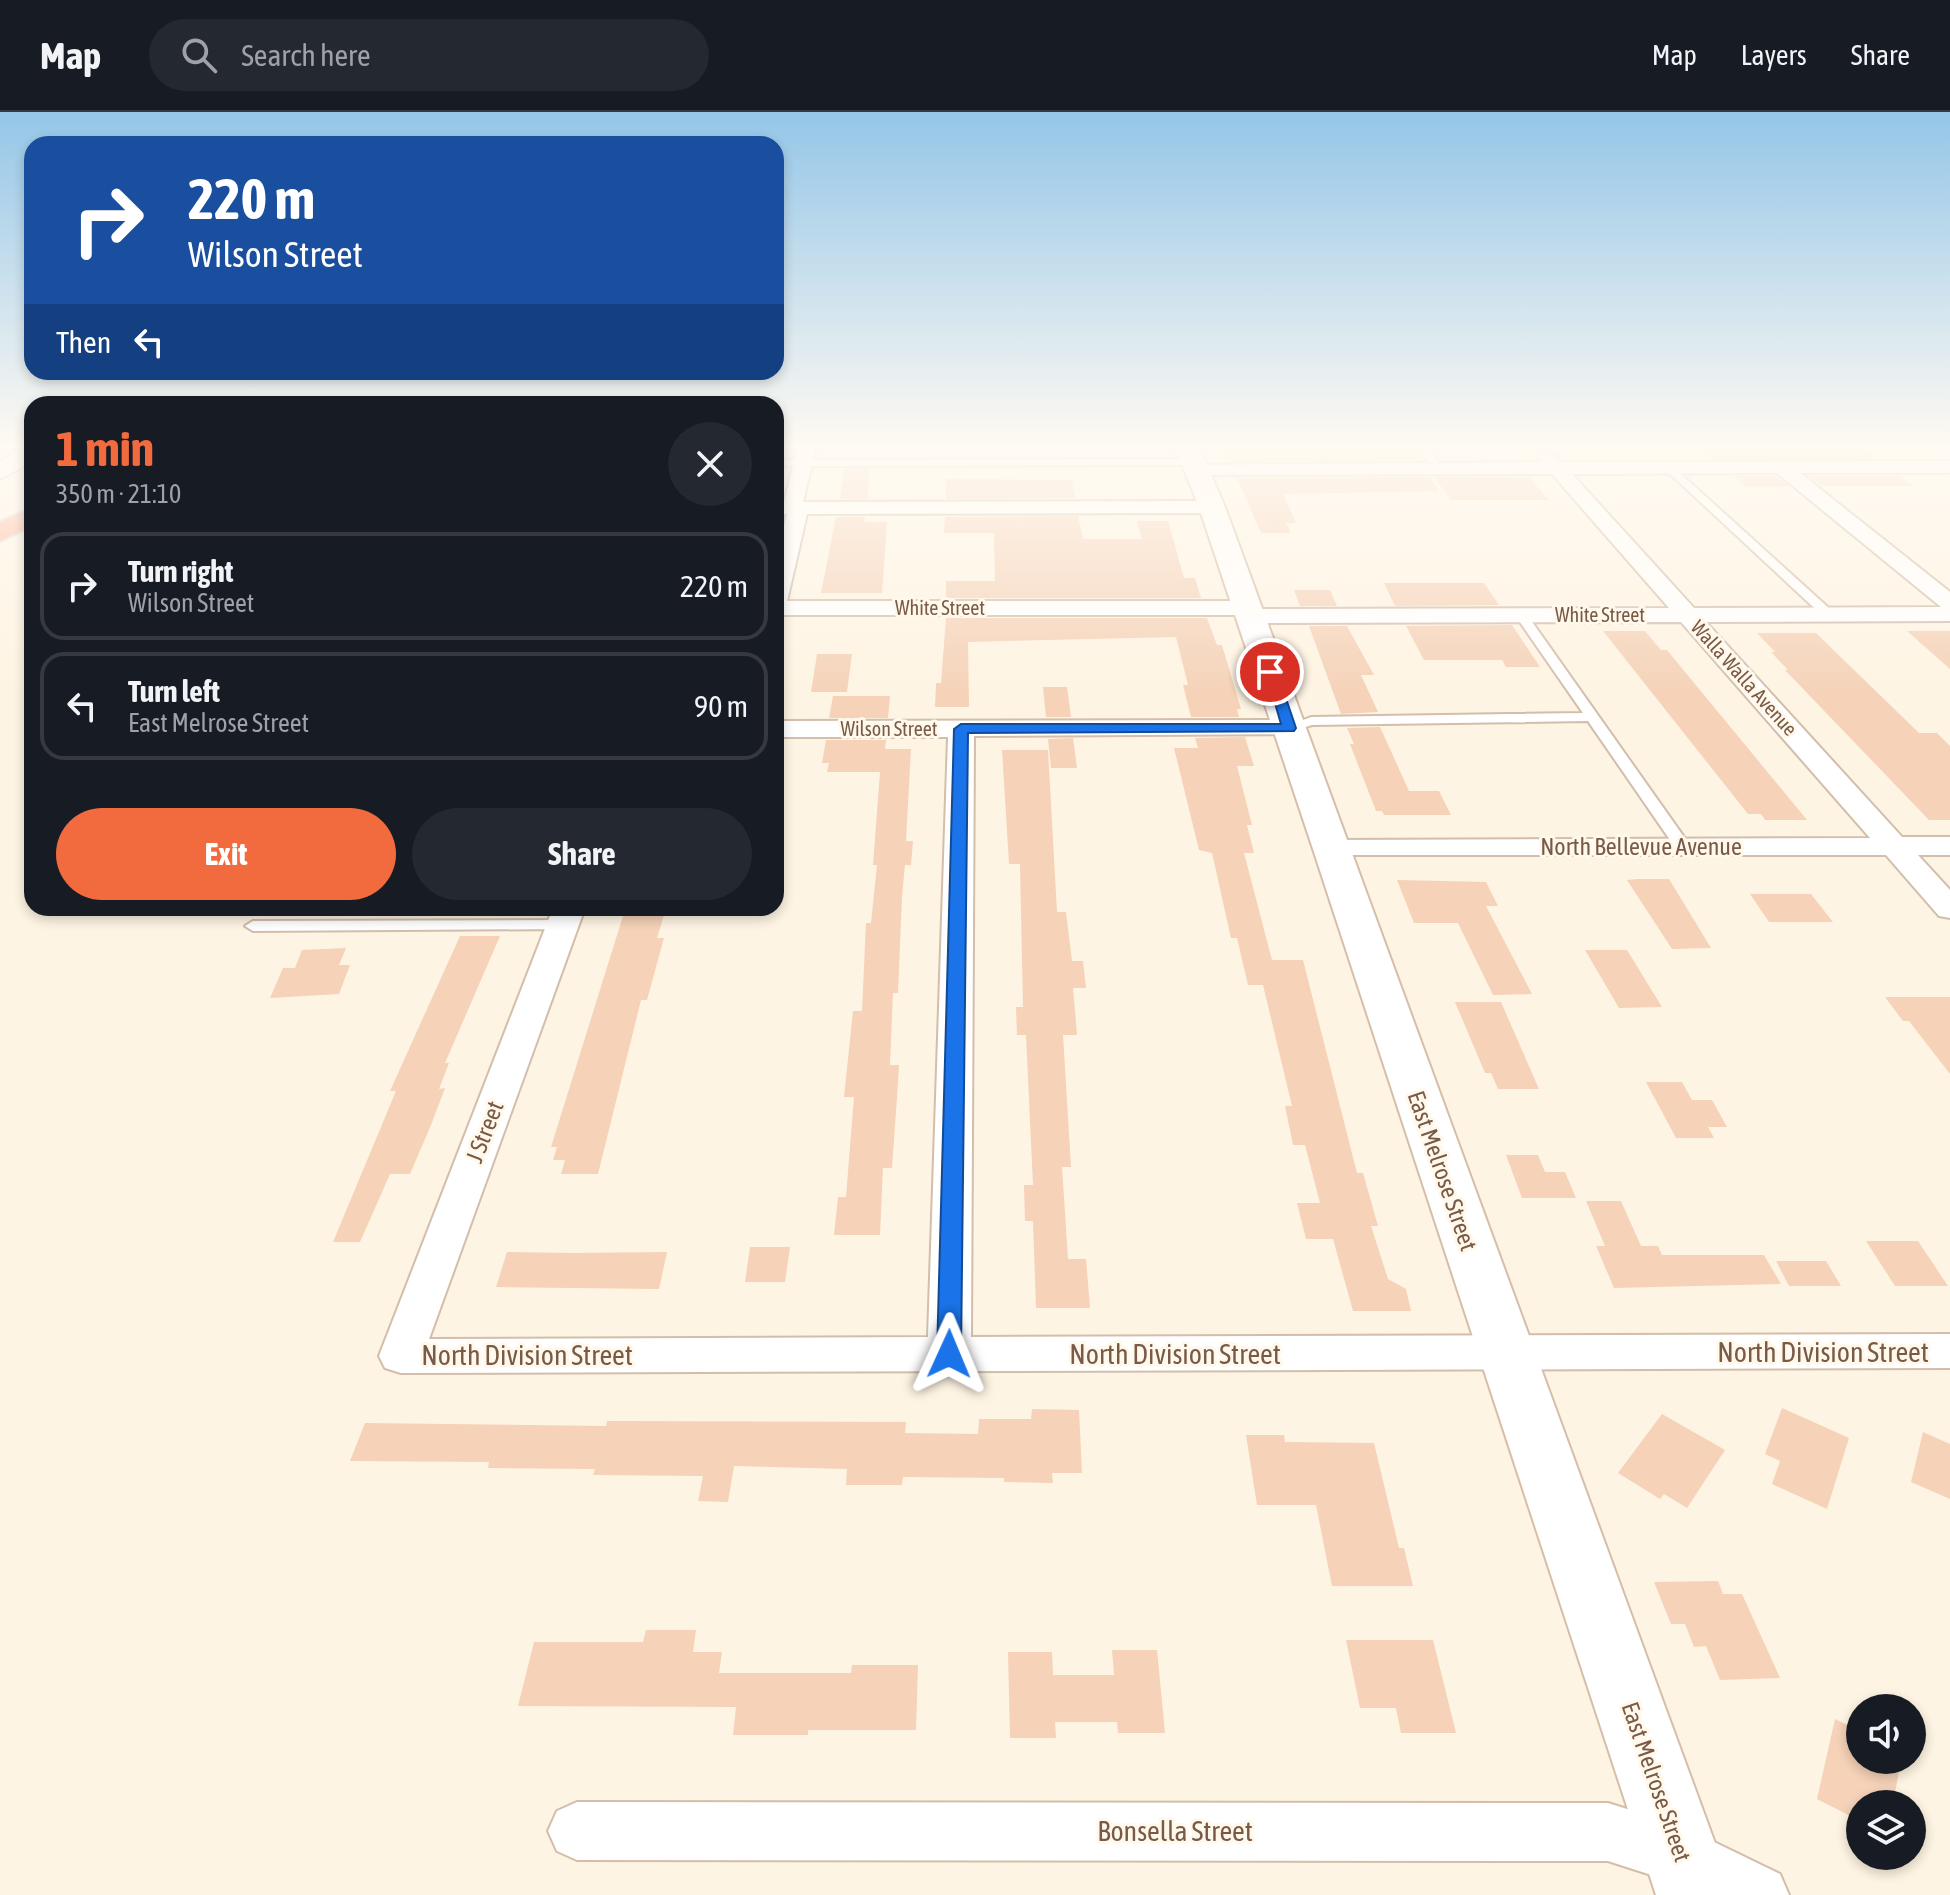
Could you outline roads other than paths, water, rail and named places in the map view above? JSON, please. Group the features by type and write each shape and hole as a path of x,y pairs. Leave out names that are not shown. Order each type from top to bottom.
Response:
{"main road":[{"name":"East Melrose Street","path":"1219,530 1688,1875"}],"street":[{"path":"784,568 793,530"},
{"name":"Walla Walla Avenue","path":"1611,530 1950,909"},
{"path":"1860,530 1950,603"},
{"name":"White Street","path":"784,608 1521,615 1950,614"},
{"name":"Wilson Street","path":"784,729 1289,728"},
{"path":"949,1354 961,729"},
{"name":"North Bellevue Avenue","path":"1332,849 1950,846"},
{"name":"J Street","path":"401,1356 565,916"},
{"name":"North Division Street","path":"401,1356 1950,1351"},
{"name":"Bonsella Street","path":"577,1831 1608,1832 1688,1875 1759,1895"}],"lane":[{"path":"1737,530 1828,614"},
{"path":"1521,615 1683,847"},
{"path":"1289,728 1311,721 1592,717"},
{"path":"253,926 565,916"}]}
